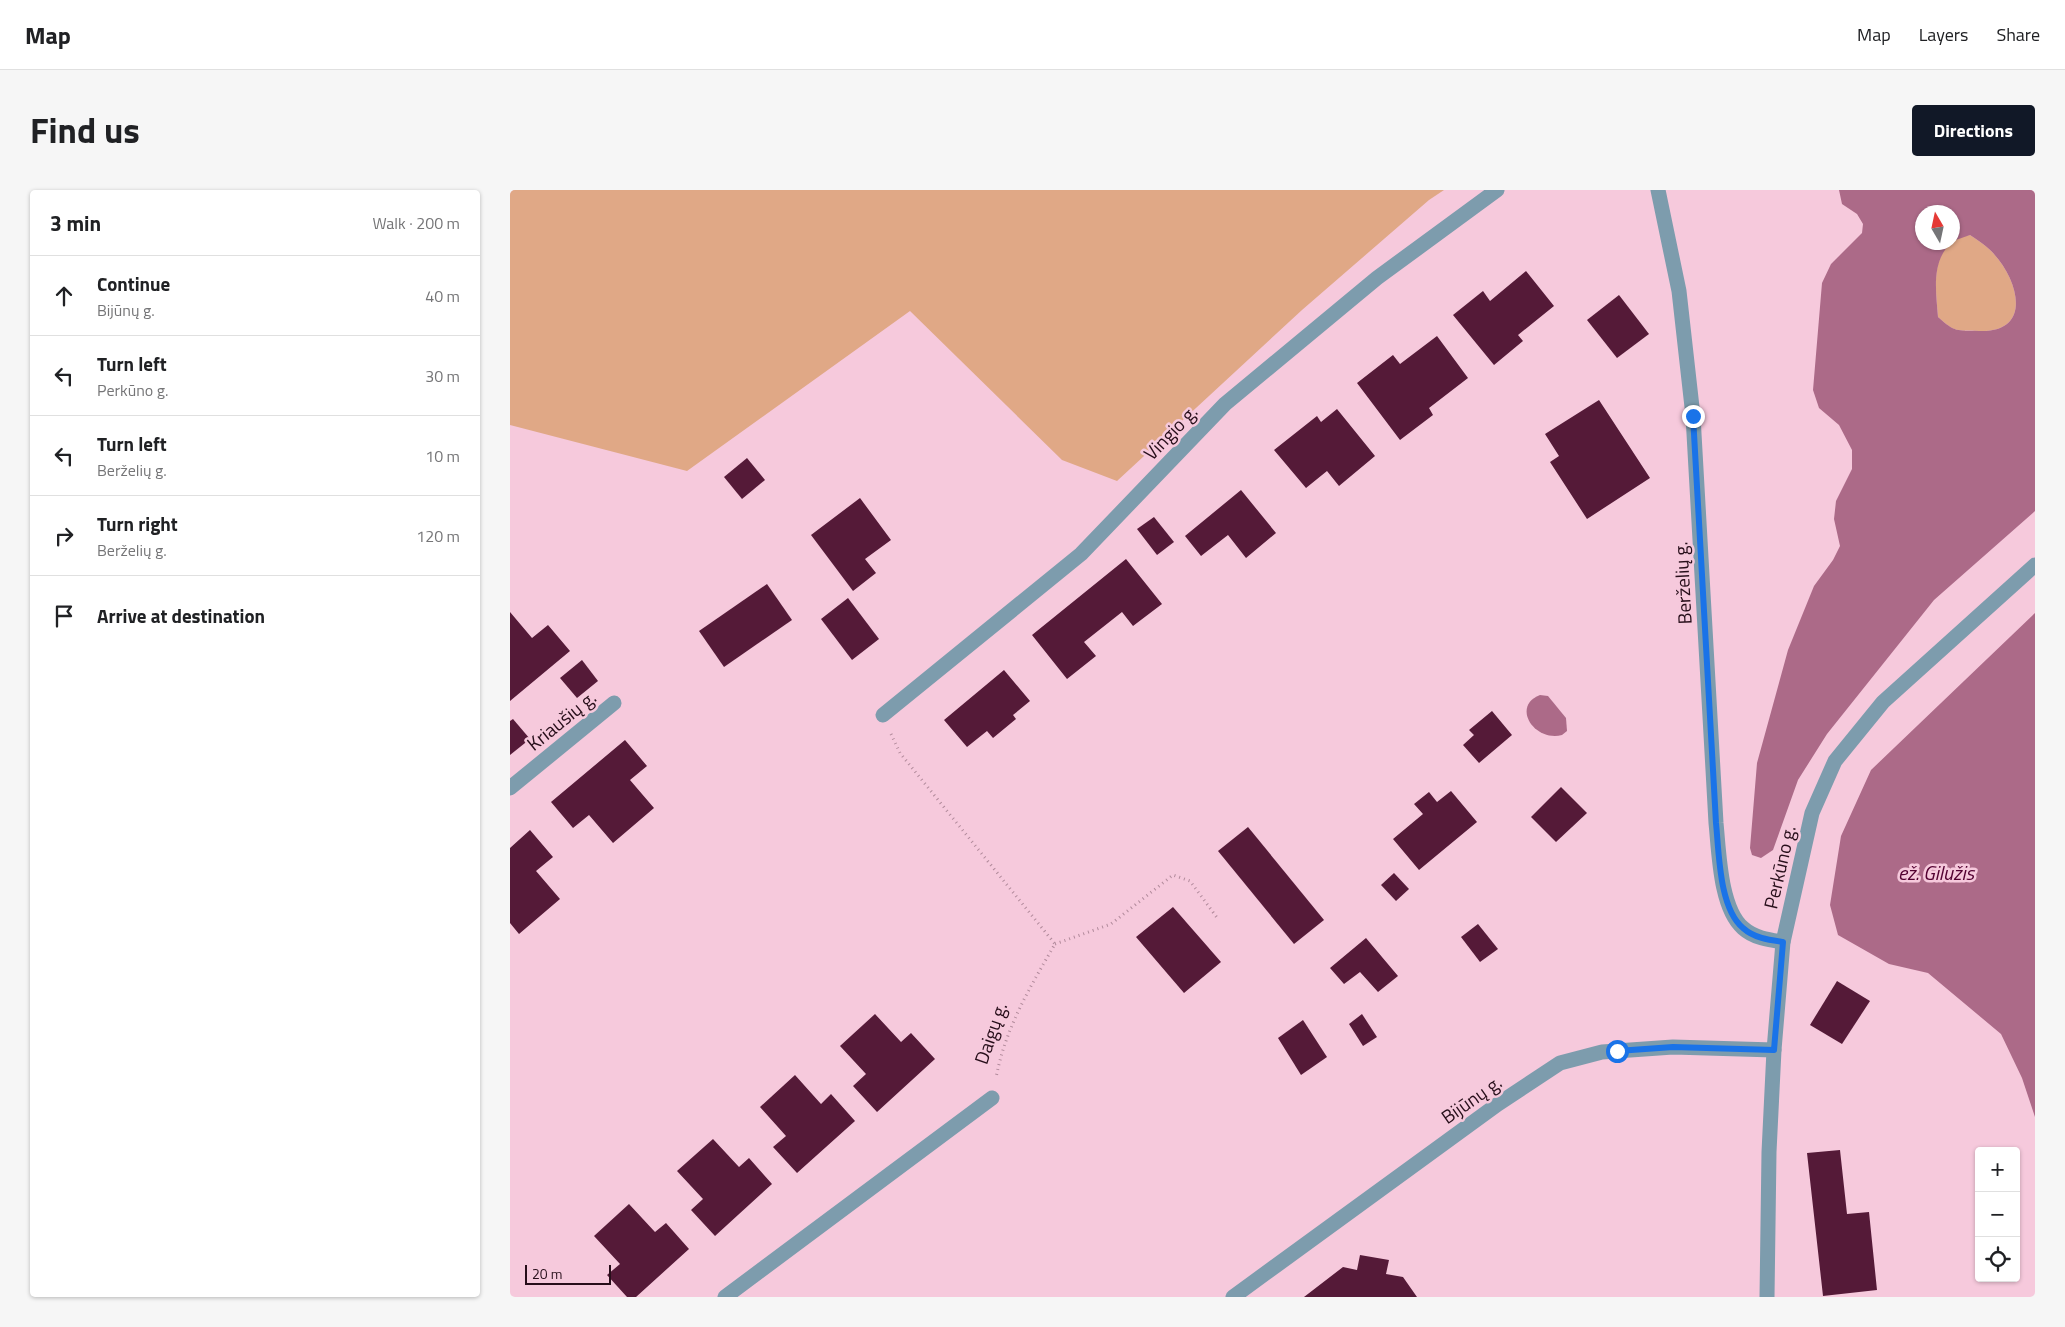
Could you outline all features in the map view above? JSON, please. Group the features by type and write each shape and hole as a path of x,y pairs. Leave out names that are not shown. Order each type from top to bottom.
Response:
{"street":[{"name":"Vingio g.","path":"883,715 1081,554 1225,404 1377,278 1498,190"},
{"name":"Berželių g.","path":"1658,190 1679,291 1693,416 1716,823 1723,883 1731,911 1742,928 1760,938 1783,942"},
{"name":"Perkūno g.","path":"1767,1297 1769,1152 1774,1050 1783,942 1812,813 1835,761 1883,702 2035,565"},
{"name":"Kriaušių g.","path":"510,788 614,703"},
{"name":"Bijūnų g.","path":"1233,1297 1498,1104 1560,1063 1602,1052 1673,1047 1774,1050"},
{"path":"725,1297 992,1098"}],"path":[{"path":"883,715 900,753 1055,944 1111,924 1173,875 1190,881 1218,919"},
{"name":"Daigų g.","path":"992,1098 1001,1050 1024,998 1055,944"}],"shaded area":[{"path":"510,190 1444,190 1429,200 1302,310 1117,481 1062,460 910,311 687,471 510,425"},
{"path":"1970,235 1987,247 2008,273 2016,301 2014,313 2008,323 1997,329 1979,331 1956,330 1938,317 1936,274 1938,264 1944,250 1960,250 1960,237"}],"water":[{"path":"1839,190 2035,190 2035,511 1934,600 1827,734 1798,780 1773,850 1761,858 1752,855 1750,848 1757,763 1788,650 1814,586 1833,560 1840,546 1834,519 1836,501 1852,469 1852,450 1839,425 1819,408 1813,390 1822,283 1831,264 1862,233 1863,224 1857,214 1842,204","holes":["1915,205 1960,205 1960,239 1970,235 1985,245 1999,260 2008,273 2013,287 2016,301 2014,313 2008,323 1997,329 1979,331 1957,330 1938,317 1936,277 1940,259 1946,250 1915,250"]},
{"name":"ež. Gilužis","path":"2035,613 2035,1117 2022,1078 2001,1034 1928,973 1889,964 1838,935 1830,905 1841,836 1871,770"},
{"path":"1540,695 1548,696 1566,718 1567,731 1562,735 1552,736 1543,733 1530,722 1527,707 1531,700"}],"building":[{"path":"1526,271 1554,306 1518,335 1523,341 1494,365 1453,315 1483,291 1490,301"},
{"path":"1619,295 1649,334 1617,358 1587,320"},
{"path":"1437,336 1468,378 1429,408 1433,415 1400,440 1357,383 1393,355 1400,364"},
{"path":"1599,400 1650,478 1587,519 1550,462 1559,456 1545,434"},
{"path":"1337,409 1375,456 1339,486 1327,471 1306,488 1274,450 1317,416 1321,422"},
{"path":"747,458 765,480 742,499 724,477"},
{"path":"1241,490 1276,533 1246,558 1228,535 1201,556 1185,536"},
{"path":"860,498 891,540 865,559 876,573 853,591 811,535"},
{"path":"1154,517 1174,542 1157,555 1137,529"},
{"path":"1126,559 1162,604 1133,626 1122,612 1084,642 1096,656 1067,679 1032,635"},
{"path":"767,584 792,620 724,667 699,631"},
{"path":"848,598 879,639 852,660 821,619"},
{"path":"510,612 532,638 548,625 570,651 510,701"},
{"path":"582,660 598,681 577,698 560,678"},
{"path":"1004,670 1030,701 1013,715 1016,719 993,738 987,731 967,747 944,720"},
{"path":"1492,711 1512,735 1479,763 1463,745 1474,735 1469,730"},
{"path":"513,719 530,739 510,755 510,721"},
{"path":"625,740 647,766 630,780 654,808 613,843 589,815 573,828 551,802"},
{"path":"1561,787 1587,813 1556,842 1531,817"},
{"path":"1451,791 1477,822 1419,870 1393,839 1423,814 1414,804 1429,792 1437,802"},
{"path":"1248,827 1324,920 1294,944 1218,851"},
{"path":"530,830 553,857 536,871 560,899 519,934 510,923 510,848"},
{"path":"1394,873 1409,889 1396,901 1381,885"},
{"path":"1173,907 1221,962 1184,993 1136,937"},
{"path":"1478,924 1498,949 1480,962 1461,937"},
{"path":"1366,938 1398,976 1378,992 1360,972 1344,984 1330,968"},
{"path":"1837,981 1870,1001 1842,1044 1810,1025"},
{"path":"875,1014 901,1042 911,1033 935,1059 877,1112 853,1086 866,1074 840,1046"},
{"path":"1362,1014 1377,1037 1363,1046 1349,1024"},
{"path":"1303,1020 1327,1057 1301,1075 1278,1038"},
{"path":"795,1075 821,1104 831,1094 855,1121 797,1173 773,1147 786,1136 760,1107"},
{"path":"713,1139 739,1167 749,1158 772,1184 715,1236 691,1210 703,1199 677,1171"},
{"path":"1840,1150 1847,1214 1869,1212 1877,1290 1823,1296 1807,1153"},
{"path":"629,1204 655,1232 666,1223 689,1249 636,1297 627,1297 607,1275 620,1264 594,1236"},
{"path":"1360,1255 1389,1260 1386,1274 1403,1277 1417,1297 1304,1297 1343,1267 1357,1270"}],"route":[{"path":"1617,1051 1673,1047 1774,1050 1783,942 1760,938 1742,928 1731,911 1723,883 1716,823 1693,416"}]}
